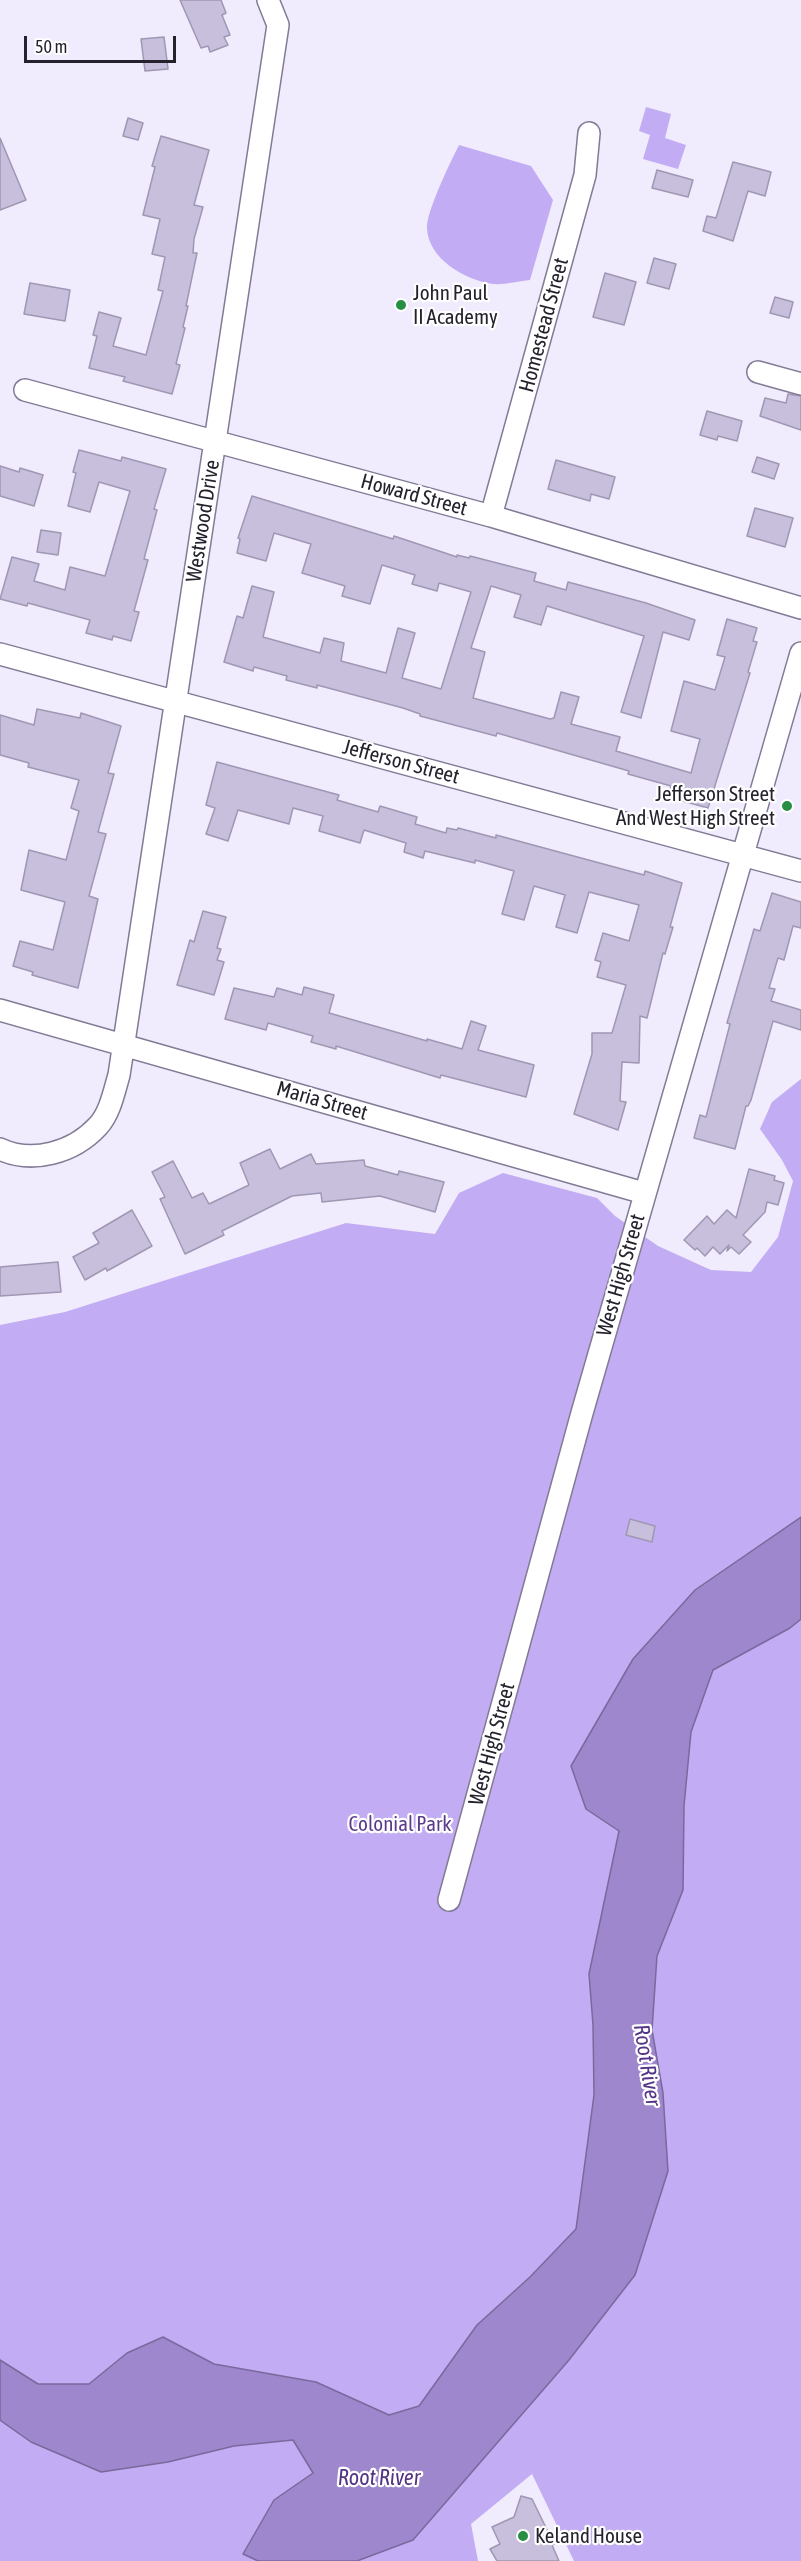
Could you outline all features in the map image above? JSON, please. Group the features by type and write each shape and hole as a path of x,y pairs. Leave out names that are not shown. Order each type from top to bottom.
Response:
{"street":[{"name":"Westwood Drive","path":"0,1149 15,1156 48,1155 83,1139 99,1125 109,1106 125,1044 278,26 268,0"},
{"name":"Homestead Street","path":"491,516 585,175 589,133"},
{"path":"758,372 801,384"},
{"name":"Howard Street","path":"25,390 491,516 801,608"},
{"name":"West High Street","path":"449,1900 644,1193 801,653"},
{"name":"Jefferson Street","path":"0,654 801,871"},
{"name":"Maria Street","path":"0,1010 644,1193"}],"green space":[{"path":"646,107 671,114 665,138 686,145 678,169 643,159 650,135 639,131"},
{"path":"459,145 531,166 553,200 530,280 497,284 482,282 460,273 441,258 434,249 427,228 430,211"},
{"name":"Colonial Park","path":"801,1079 801,2561 574,2561 532,2474 471,2524 478,2561 357,2561 413,2540 592,2330 471,2422 227,2401 101,2472 168,2462 234,2446 293,2440 313,2473 274,2500 243,2554 258,2561 0,2561 0,1325 65,1312 346,1223 435,1234 459,1193 503,1173 597,1198 615,1216 658,1246 711,1270 751,1272 778,1237 793,1181 782,1160 760,1129 772,1102"}],"water":[{"name":"Root River","path":"801,1517 801,1619 790,1628 713,1670 691,1732 684,1806 683,1890 657,1956 652,2030 663,2093 668,2171 635,2275 569,2360 413,2540 357,2561 258,2561 243,2554 274,2500 313,2473 293,2440 234,2446 168,2462 101,2472 31,2442 0,2420 0,2360 38,2384 89,2384 127,2353 163,2337 214,2364 316,2382 389,2415 419,2406 477,2325 530,2277 576,2229 594,2095 593,2025 589,1974 619,1831 586,1809 571,1766 633,1659 695,1590"}],"building":[{"path":"180,0 221,0 226,13 222,15 230,35 224,37 228,45 210,52 208,46 201,48"},
{"path":"164,37 168,69 145,71 141,39"},
{"path":"128,118 143,123 138,140 123,136"},
{"path":"161,136 209,150 194,205 203,207 194,239 193,253 197,253 186,306 188,306 183,327 185,328 176,364 180,365 172,394 123,381 125,377 89,368 97,336 93,335 99,312 121,318 113,346 146,355 163,291 158,290 165,257 152,254 160,219 143,215 155,167 152,166"},
{"path":"0,138 26,200 0,210"},
{"path":"733,162 771,172 765,196 748,191 733,241 703,231 707,216 716,218"},
{"path":"657,170 693,180 688,197 652,188"},
{"path":"654,258 676,264 669,289 647,283"},
{"path":"605,273 636,282 624,325 593,317"},
{"path":"30,283 70,290 65,321 24,314"},
{"path":"775,297 793,302 789,318 770,313"},
{"path":"788,394 801,396 801,430 760,416 765,398 786,403"},
{"path":"707,411 742,421 737,441 718,436 717,440 700,435"},
{"path":"79,450 121,461 122,457 166,469 154,509 157,510 144,559 148,560 134,611 139,612 131,641 113,636 112,640 86,633 90,620 28,603 27,606 0,599 12,557 39,564 34,581 65,590 70,567 105,576 130,491 99,482 90,512 68,506"},
{"path":"757,457 779,464 774,479 752,472"},
{"path":"556,460 615,477 609,499 591,494 590,501 548,489"},
{"path":"0,466 19,472 20,468 43,475 34,506 0,496"},
{"path":"252,496 393,539 394,536 457,557 457,555 469,558 470,556 536,573 534,581 566,590 568,582 646,603 695,620 689,640 663,632 641,718 621,712 644,636 547,606 541,625 514,617 521,595 491,586 471,648 485,652 473,698 550,719 554,718 561,692 579,697 571,724 620,737 616,751 691,773 700,739 671,731 684,681 715,690 725,657 717,655 727,619 757,628 753,641 757,642 748,672 750,673 708,808 668,797 671,786 628,774 629,771 497,733 496,736 420,716 420,714 403,708 317,685 317,688 286,680 287,676 254,667 253,671 224,662 237,616 243,618 252,586 274,592 263,637 320,653 324,638 344,643 341,661 386,673 398,628 415,633 402,678 441,689 471,592 439,583 437,591 412,584 415,575 382,565 370,604 342,596 345,586 302,573 311,544 274,533 266,561 237,553 240,539 238,538"},
{"path":"755,508 793,518 785,547 747,536"},
{"path":"41,530 61,533 58,555 37,552"},
{"path":"37,709 80,718 81,713 121,726 108,773 114,774 98,832 106,834 89,896 98,899 78,988 32,975 33,972 13,966 20,941 53,950 65,902 21,890 29,850 66,860 79,811 71,808 79,780 28,767 29,763 0,755 0,715 34,725"},
{"path":"217,762 339,795 337,800 378,812 380,806 417,817 415,824 446,833 447,828 457,830 458,828 496,838 496,835 644,875 645,871 682,883 670,927 673,927 665,954 663,953 647,1018 640,1016 639,1063 622,1062 620,1101 626,1102 618,1130 574,1114 592,1054 592,1033 612,1033 626,985 597,977 601,962 595,960 603,933 629,941 639,905 589,892 577,933 556,927 565,895 534,886 524,920 502,914 514,871 475,860 475,863 425,851 423,858 404,852 406,843 364,830 360,843 319,831 323,816 293,808 289,824 238,810 228,841 206,834 215,808 206,805"},
{"path":"772,893 801,902 801,928 793,926 784,960 778,958 769,988 775,989 771,1001 801,1010 801,1030 773,1021 735,1149 694,1138 700,1115 706,1117 730,1024 727,1023 754,929 760,931"},
{"path":"203,911 226,917 217,948 221,949 217,960 224,962 214,995 177,985 190,940 194,942"},
{"path":"304,987 334,995 329,1013 462,1049 471,1021 486,1026 478,1050 534,1065 526,1097 441,1075 440,1078 336,1046 336,1049 311,1042 313,1036 268,1023 266,1030 225,1019 234,988 274,997 277,988 302,995"},
{"path":"270,1149 280,1169 311,1154 316,1164 364,1160 365,1166 398,1175 399,1171 444,1182 435,1212 380,1196 322,1202 321,1193 292,1196 222,1231 224,1235 185,1254 160,1199 165,1197 152,1172 173,1161 192,1198 203,1193 209,1204 249,1185 240,1163"},
{"path":"749,1169 775,1176 774,1180 784,1183 778,1205 767,1202 765,1212 743,1235 751,1242 739,1254 731,1247 727,1251 729,1245 720,1254 713,1247 705,1256 684,1240 707,1216 714,1224 727,1210 736,1218"},
{"path":"132,1210 152,1246 107,1271 106,1268 85,1280 73,1257 99,1243 93,1233"},
{"path":"58,1262 61,1292 0,1296 0,1267"},
{"path":"630,1519 655,1526 652,1542 626,1535"},
{"name":"Keland House","path":"521,2496 532,2499 554,2544 552,2545 559,2561 497,2561 490,2549 500,2544 492,2527 514,2517"}],"place":[{"name":"John Paul II Academy","path":"401,305"},
{"name":"Jefferson Street And West High Street","path":"787,806"},
{"name":"Keland House","path":"523,2536"}]}
